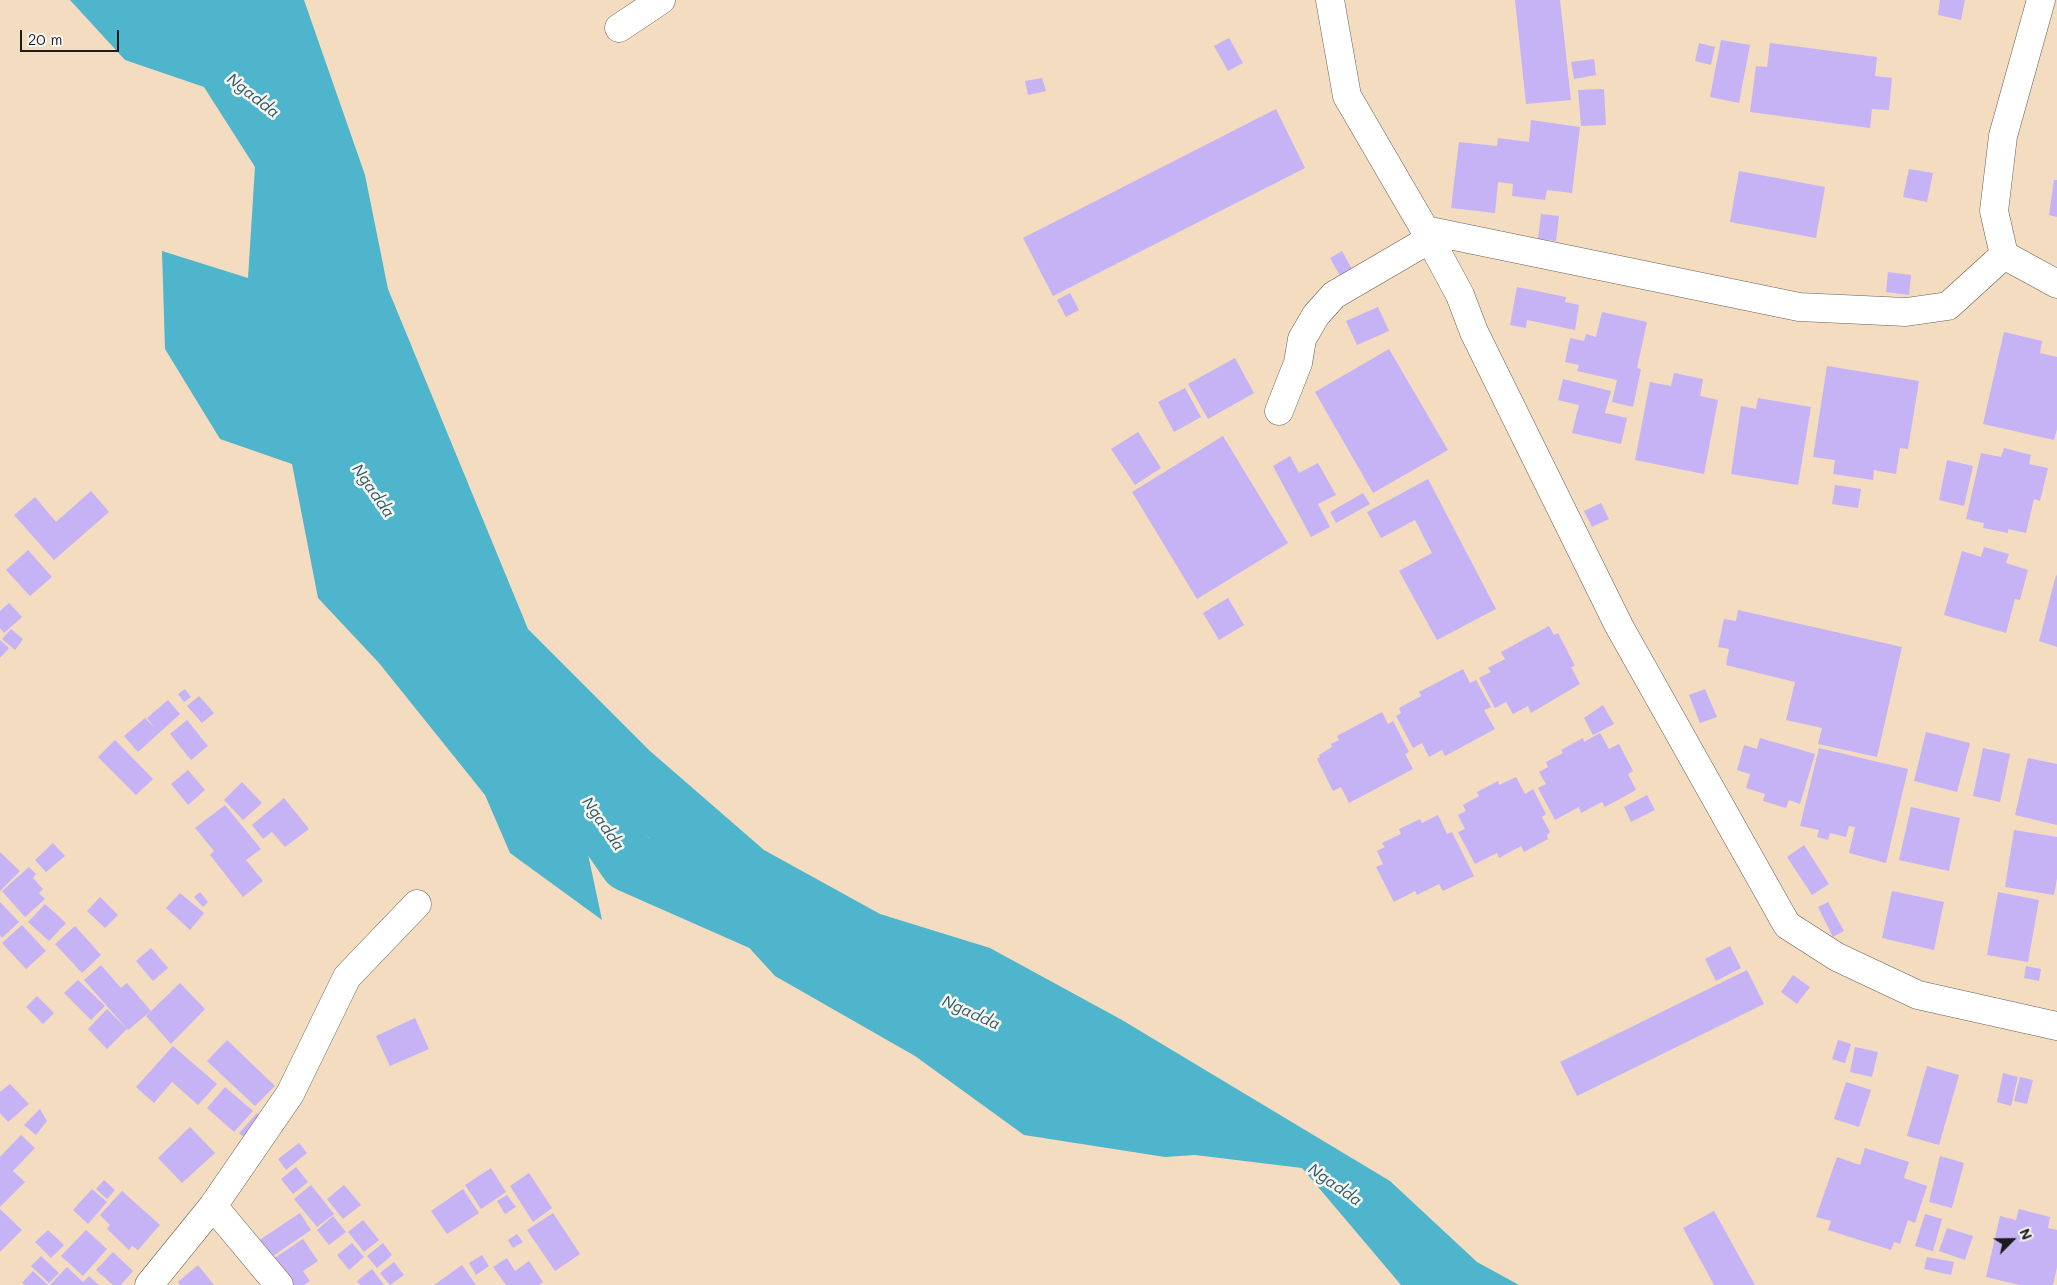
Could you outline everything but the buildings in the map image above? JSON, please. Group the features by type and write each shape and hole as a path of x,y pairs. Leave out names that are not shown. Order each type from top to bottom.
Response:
{"street":[{"path":"619,28 660,0"},
{"path":"1330,0 1347,96 1428,234 1460,295 1474,332 1619,626 1786,925 1838,957 1918,995 2057,1026"},
{"path":"2040,0 2003,136 1994,211 2004,255 2057,284"},
{"path":"1279,411 1298,364 1302,339 1316,315 1334,295 1428,234 1799,307 1906,312 1948,306 2004,255"},
{"path":"149,1285 214,1206 290,1094 347,977 417,904"},
{"path":"214,1206 279,1285"}],"water":[{"path":"70,0 304,0 365,175 388,289 528,629 650,751 764,850 880,914 990,948 1122,1020 1390,1181 1477,1262 1519,1285 1401,1285 1302,1168 1195,1155 1165,1157 1024,1135 915,1056 775,976 565,746 602,920 510,853 485,795 379,663 318,598 292,464 220,439 165,349 162,251 248,278 255,167 204,87 125,60"}],"waterway":[{"name":"Ngadda","path":"524,710 629,862 774,926"}]}
